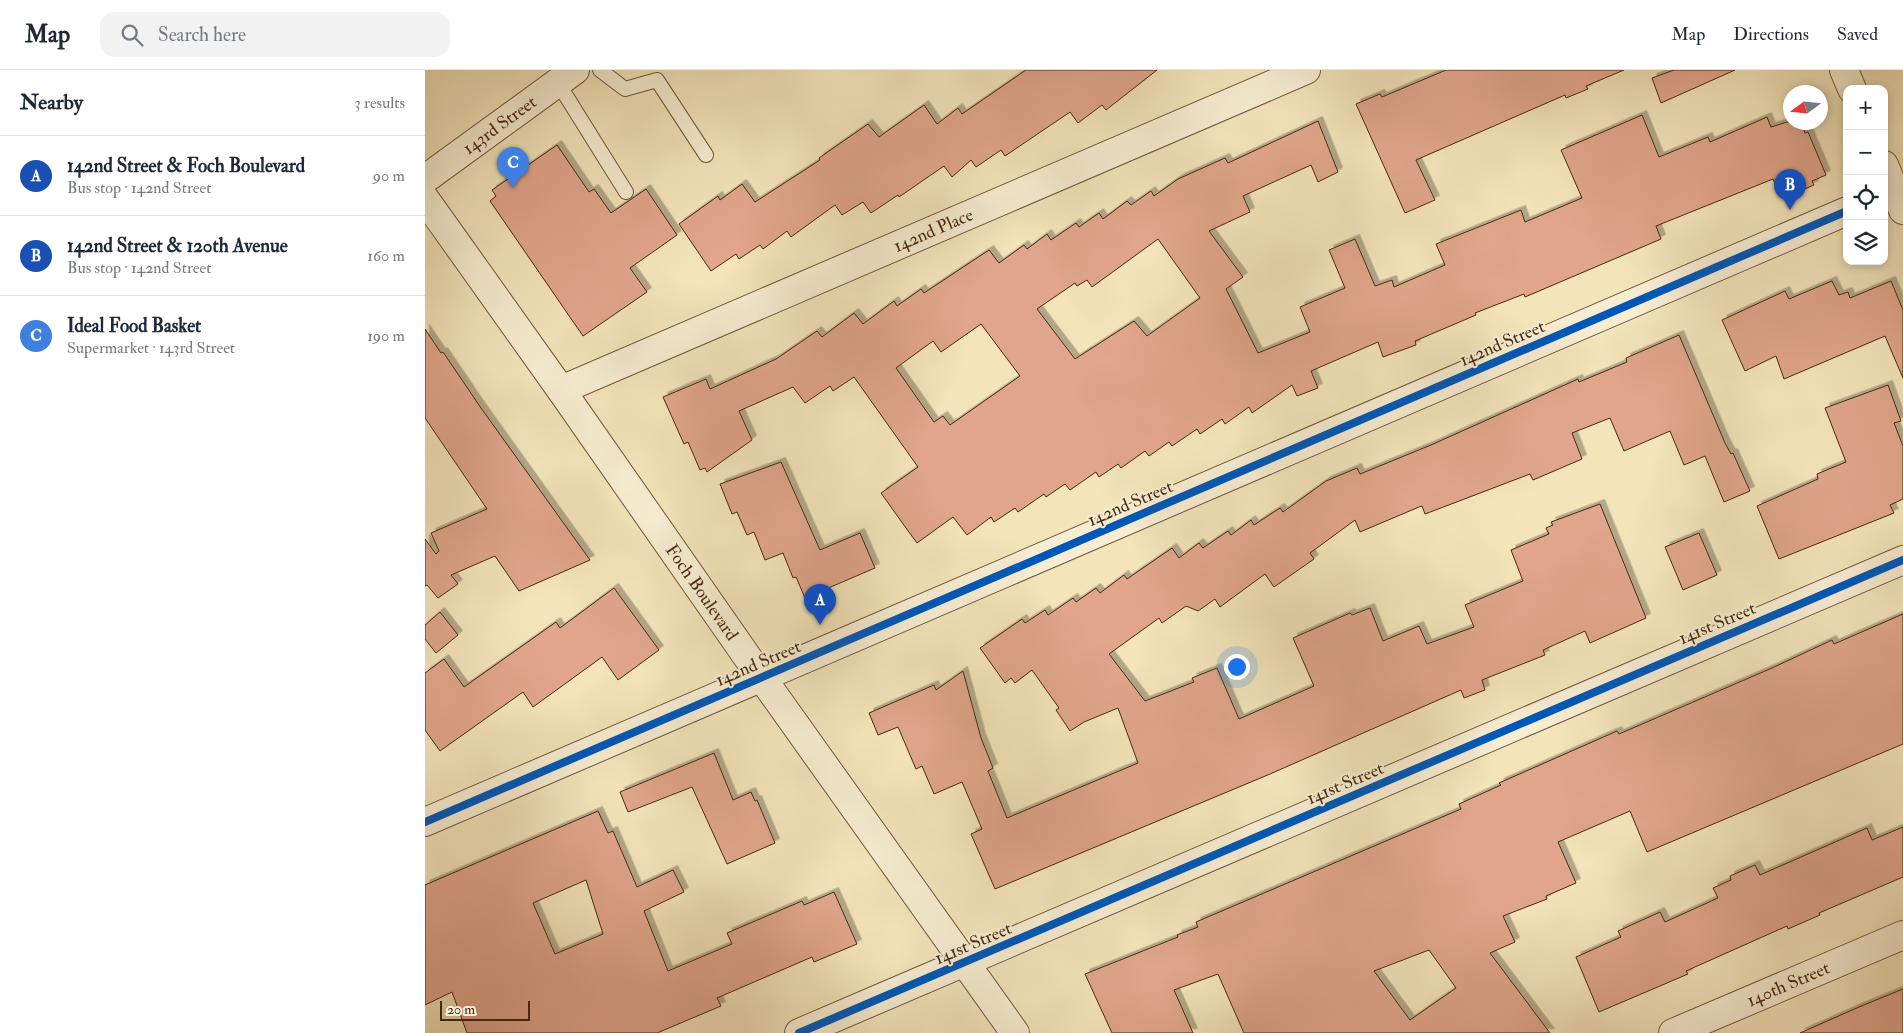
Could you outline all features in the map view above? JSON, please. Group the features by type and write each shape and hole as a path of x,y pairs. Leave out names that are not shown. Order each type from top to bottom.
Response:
{"street":[{"name":"142nd Place","path":"561,390 1306,70"},
{"path":"1844,70 1850,85"},
{"name":"143rd Street","path":"425,179 567,77"},
{"path":"1888,175 1896,196"},
{"name":"Foch Boulevard","path":"425,199 762,678 1015,1033"},
{"name":"142nd Street","path":"425,822 1843,213"},
{"name":"141st Street","path":"799,1033 1903,560"},
{"name":"140th Street","path":"1673,1033 1903,935"}],"lane":[{"path":"600,70 625,89 657,80 706,155"},
{"path":"567,77 626,192"}],"building":[{"path":"1026,70 1157,70 1106,110 1102,105 1078,123 1070,112 1005,156 1001,150 976,167 971,160 952,177 944,166 899,197 898,195 871,213 863,202 842,215 835,205 791,237 787,231 763,249 760,245 739,259 736,254 711,271 679,224 718,196 720,200 742,184 755,202 820,160 819,158 868,124 879,137 924,105 937,124 958,108 962,114"},
{"path":"1446,70 1624,70 1586,86 1588,89 1566,98 1565,95 1416,160 1435,200 1405,213 1356,104 1380,94 1382,97"},
{"path":"1674,70 1735,70 1661,103 1652,78"},
{"path":"1642,115 1659,157 1708,137 1710,142 1767,117 1771,127 1783,123 1783,130 1804,130 1805,133 1808,132 1826,175 1812,181 1814,185 1784,198 1778,182 1775,184 1773,179 1656,226 1661,239 1525,297 1524,294 1475,313 1476,315 1415,341 1416,345 1383,357 1378,342 1311,371 1318,388 1297,396 1292,385 1252,413 1249,407 1225,424 1222,419 1200,434 1197,429 1172,446 1169,442 1149,456 1145,451 1121,468 1118,464 1099,477 1096,472 1070,490 1065,484 1046,497 1044,494 1018,512 1015,508 994,522 991,517 967,535 953,517 917,543 906,528 881,493 918,467 854,377 833,391 830,386 805,403 793,387 739,411 752,440 707,472 705,468 700,470 688,442 684,444 663,397 706,379 710,389 776,359 817,331 822,337 854,313 863,324 894,301 897,306 921,289 924,293 989,250 999,263 1024,245 1027,249 1047,234 1051,240 1076,223 1079,227 1099,213 1103,219 1127,201 1131,205 1151,191 1154,196 1178,179 1225,158 1228,163 1318,121 1338,172 1318,182 1311,165 1243,196 1250,212 1209,231 1243,277 1226,289 1258,353 1310,332 1300,307 1345,288 1329,250 1355,239 1375,286 1392,280 1394,287 1445,265 1436,244 1521,210 1525,222 1582,198 1561,150","holes":["1158,239 1200,298 1147,336 1134,321 1075,359 1037,309 1075,283 1077,286 1087,280 1092,287","981,324 1020,376 950,425 943,416 934,422 896,368 933,341 941,352"]},
{"path":"557,145 589,192 594,189 611,213 646,189 677,235 630,268 647,292 583,336 490,201 496,196 492,190"},
{"path":"1832,281 1839,295 1848,292 1850,298 1891,281 1903,310 1903,378 1885,336 1784,379 1776,356 1745,371 1722,320 1785,291 1789,299"},
{"path":"425,329 590,560 519,591 495,556 451,575 458,584 438,598 427,585 425,586 425,539 436,554 439,551 431,533 487,509 425,418"},
{"path":"1679,335 1725,443 1731,454 1733,453 1750,491 1724,502 1705,456 1684,465 1670,431 1624,451 1610,418 1572,433 1582,459 1533,480 1530,474 1425,514 1422,506 1360,532 1355,520 1310,553 1314,559 1274,587 1265,574 1220,607 1215,599 1198,611 1186,606 1162,623 1159,618 1109,654 1145,701 1194,682 1192,678 1217,668 1239,719 1314,686 1293,638 1350,613 1352,615 1370,608 1383,641 1419,626 1427,644 1474,627 1465,605 1523,581 1511,550 1549,534 1546,528 1553,525 1551,522 1600,504 1646,618 1590,643 1585,631 1543,650 1545,655 1482,680 1485,690 1464,698 1461,690 1270,774 995,889 971,834 982,829 962,782 934,794 922,766 916,769 898,727 878,735 869,713 934,685 936,690 963,671 981,738 993,768 988,771 1007,818 1138,763 1118,708 1084,722 1070,731 1056,710 1059,708 1032,670 1015,683 1011,678 1005,683 980,648 1022,619 1025,623 1045,610 1048,615 1073,598 1076,602 1096,588 1100,593 1124,575 1127,579 1172,548 1179,558 1199,543 1203,548 1228,531 1231,535 1251,520 1254,525 1280,508 1283,512 1326,481 1357,468 1360,474 1431,445 1578,379 1579,382 1627,362 1626,358"},
{"path":"1888,385 1901,421 1894,423 1903,446 1903,499 1890,505 1894,513 1779,559 1757,506 1818,479 1817,474 1846,462 1825,408"},
{"path":"781,462 820,550 860,533 875,568 805,598 796,577 793,578 783,553 765,560 754,532 747,535 737,512 732,514 720,484"},
{"path":"1699,533 1717,575 1683,590 1665,547"},
{"path":"614,588 659,650 618,680 602,657 533,707 523,692 440,751 425,730 425,673 444,659 464,687 556,622 560,628"},
{"path":"440,612 458,635 436,653 425,639 425,625"},
{"path":"1903,614 1903,744 1647,852 1630,811 1558,842 1576,883 1546,896 1547,899 1503,916 1515,942 1490,953 1550,1033 1244,1033 1218,974 1174,990 1193,1033 1112,1033 1085,974 1178,937 1177,935 1198,927 1196,922 1461,809 1459,804 1501,785 1499,783 1617,731 1619,734 1832,640 1834,644","holes":["1429,950 1456,988 1410,1020 1374,971"]},
{"path":"714,753 733,800 751,792 755,801 757,800 775,843 727,864 692,787 628,812 620,792"},
{"path":"598,811 608,833 613,831 637,887 673,870 684,892 644,911 668,971 732,944 727,933 802,901 804,905 834,892 857,944 814,962 812,957 717,998 721,1006 657,1033 467,1033 452,992 425,1005 425,885","holes":["586,880 603,934 555,954 533,903"]},
{"path":"1903,827 1903,877 1819,913 1820,915 1788,929 1787,926 1686,971 1688,974 1599,1012 1576,957 1621,937 1618,931 1660,912 1665,922 1718,898 1713,888 1731,880 1730,876 1755,865 1760,875 1867,828 1872,840"},
{"path":"1903,989 1903,1033 1800,1033 1859,1007"}],"cycle path":[{"path":"425,822 1843,213"},
{"path":"799,1033 1903,560"}],"place":[{"name":"Ideal Food Basket","path":"513,188"},
{"name":"142nd Street & 120th Avenue","path":"1790,210"},
{"name":"142nd Street & Foch Boulevard","path":"820,625"}]}
